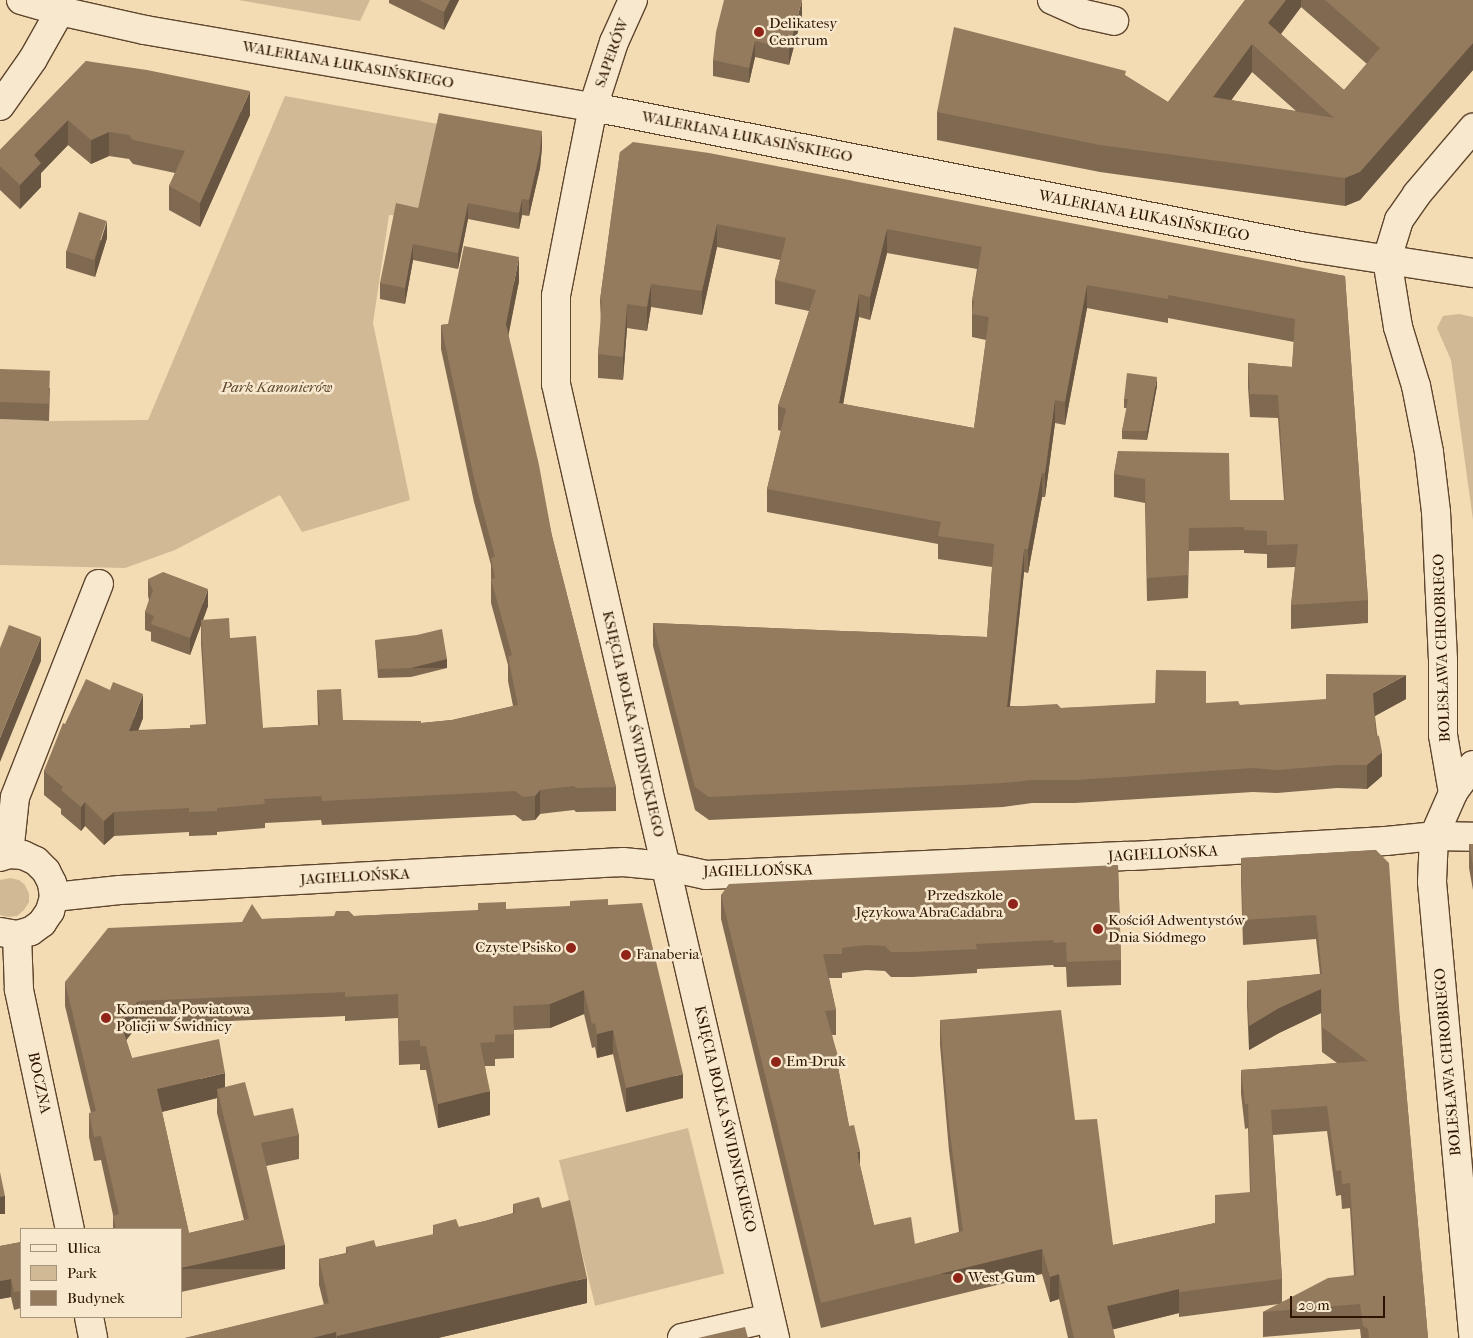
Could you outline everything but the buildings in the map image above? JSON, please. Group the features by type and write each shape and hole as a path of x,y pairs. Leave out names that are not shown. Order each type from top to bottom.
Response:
{"street":[{"name":"WALERIANA ŁUKASIŃSKIEGO","path":"21,0 60,11 94,9 352,66 593,106 1305,247 1473,272"},
{"name":"SAPERÓW","path":"593,106 614,42 633,0"},
{"path":"1052,0 1084,14 1114,21"},
{"path":"0,106 33,59 60,11"},
{"name":"KSIĘCIA BOLKA ŚWIDNICKIEGO","path":"593,106 556,296 556,384 665,866 773,1328"},
{"path":"1388,259 1399,220 1416,194 1473,128"},
{"name":"BOLESŁAWA CHROBREGO","path":"1388,259 1398,327 1416,386 1436,512 1443,660 1443,735 1453,792 1434,836 1432,882 1473,1336"},
{"path":"9,934 31,931 42,922 50,911 54,897 52,883 46,871 36,861 23,855 4,855 16,797 99,584"},
{"path":"1453,792 1473,765"},
{"name":"JAGIELLOŃSKA","path":"54,897 120,890 623,862 716,874 1132,856 1386,841 1434,836 1473,837"},
{"name":"BOCZNA","path":"9,934 19,990 70,1228"},
{"path":"89,1318 93,1338"},
{"path":"682,1338 773,1328"}],"green space":[{"path":"238,0 370,0 360,21"},
{"name":"Park Kanonierów","path":"285,96 438,124 416,216 389,215 373,323 410,500 302,532 280,495 175,550 125,568 0,565 0,419 49,421 148,420"},
{"path":"1459,314 1473,317 1473,520 1451,360 1437,328 1443,316"},
{"path":"10,878 19,880 25,885 29,894 29,902 17,916 8,917 0,915 0,880"},
{"path":"688,1128 724,1274 595,1306 559,1160"}],"place":[{"name":"Delikatesy Centrum","path":"759,32"},
{"name":"Przedszkole Językowa AbraCadabra","path":"1013,904"},
{"name":"Kościół Adwentystów Dnia Siódmego","path":"1098,929"},
{"name":"Czyste Psisko","path":"571,948"},
{"name":"Fanaberia","path":"626,955"},
{"name":"Komenda Powiatowa Policji w Świdnicy","path":"106,1018"},
{"name":"Em-Druk","path":"776,1062"},
{"name":"West-Gum","path":"958,1278"}]}
